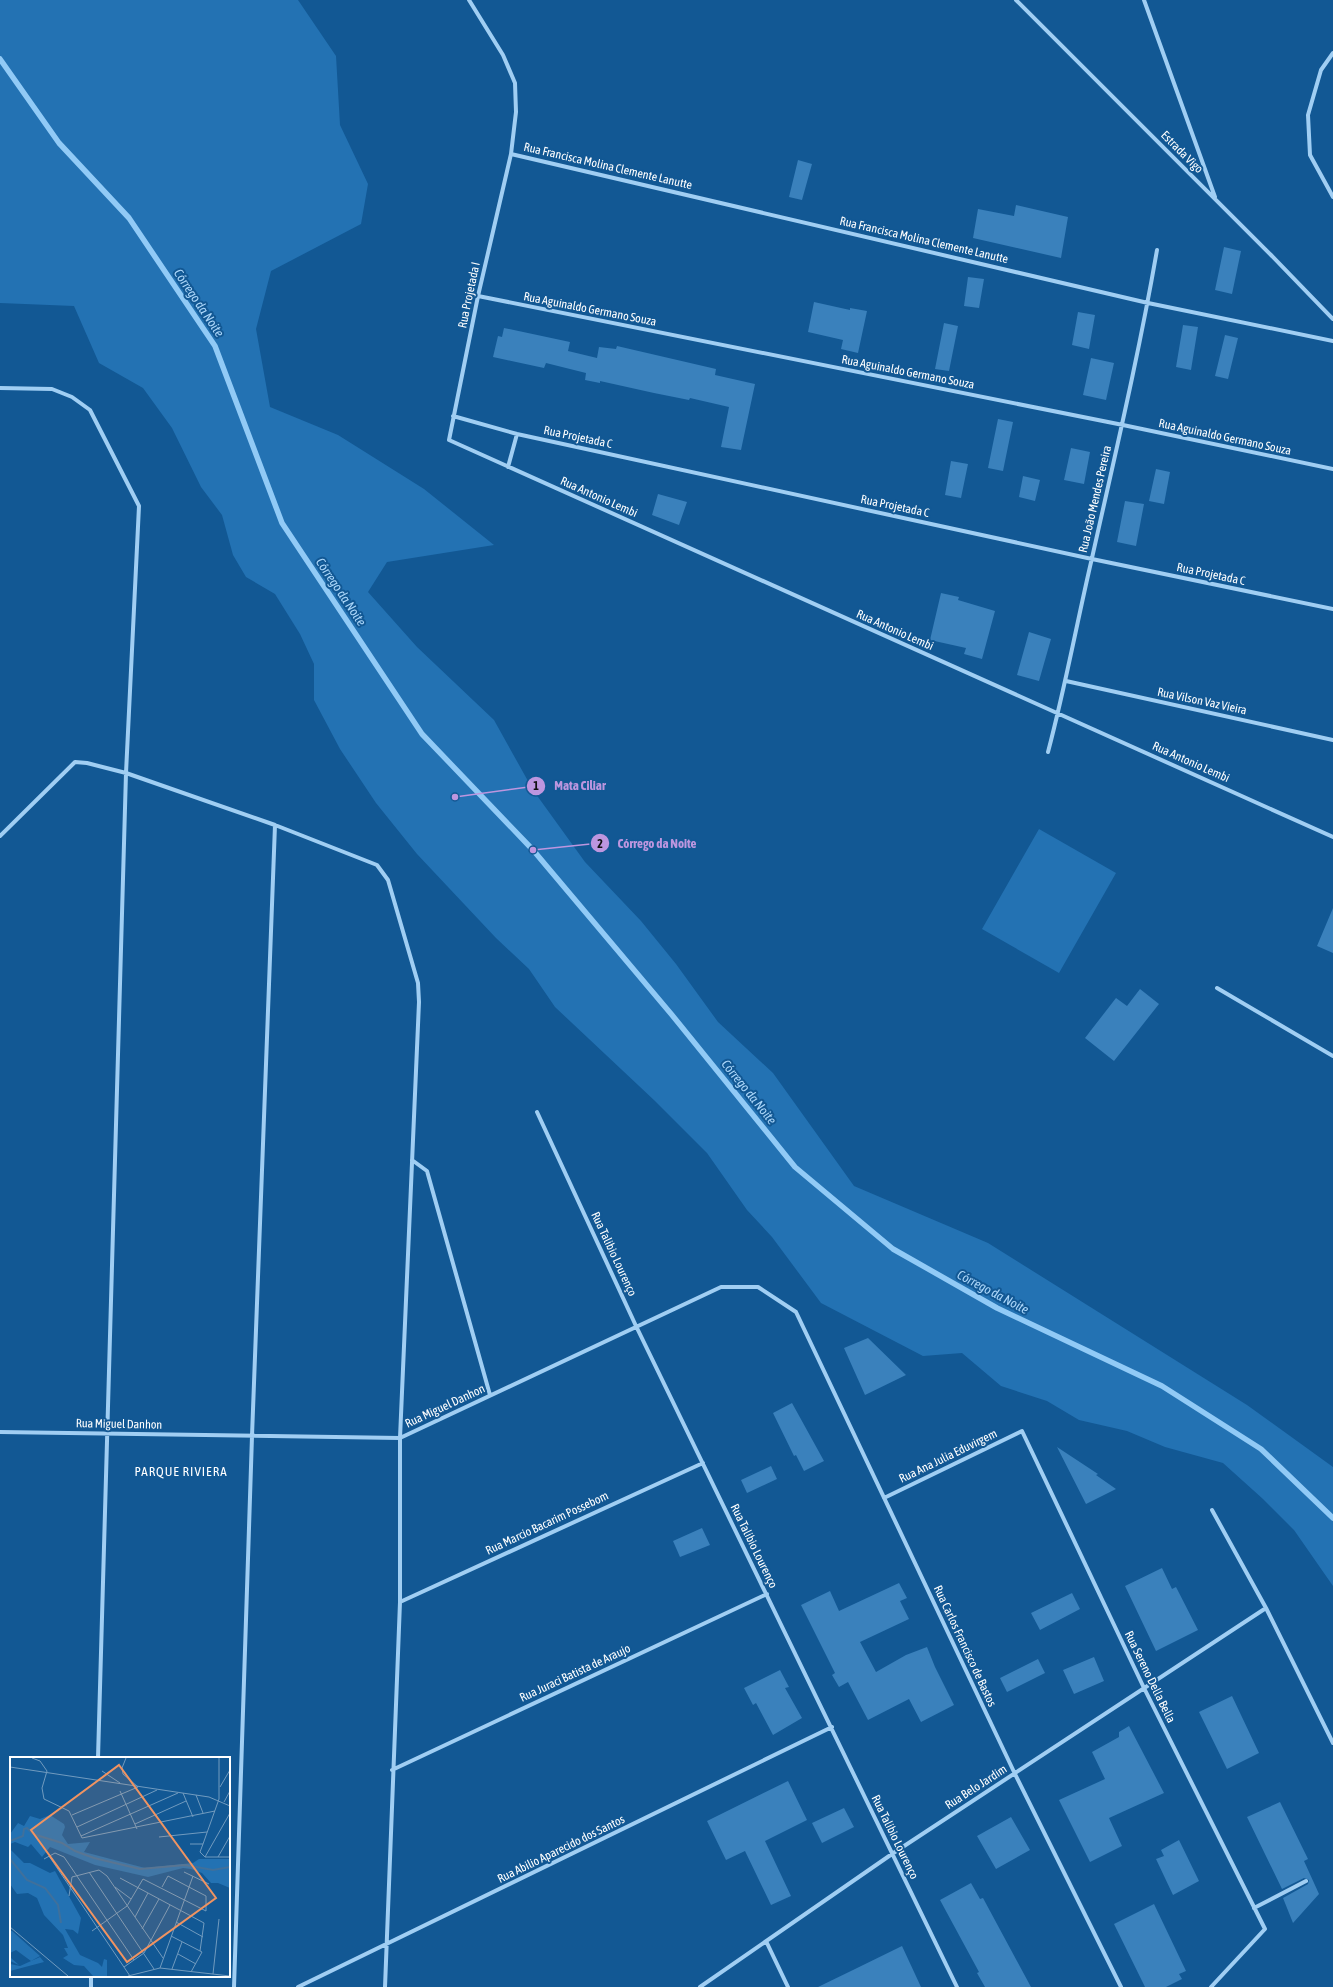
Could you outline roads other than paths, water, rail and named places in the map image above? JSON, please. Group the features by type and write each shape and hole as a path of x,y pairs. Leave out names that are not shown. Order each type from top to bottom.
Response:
{"street":[{"name":"Rua Projetada I","path":"449,440 478,296 511,154 516,112 515,83 503,55 469,0"},
{"name":"Estrada Vigo","path":"1016,0 1333,319"},
{"path":"1144,0 1169,73 1216,200"},
{"path":"1333,53 1321,70 1308,115 1310,155 1333,197"},
{"name":"Rua Francisca Molina Clemente Lanutte","path":"511,154 1148,303 1333,341"},
{"name":"Rua João Mendes Pereira","path":"1048,752 1066,681 1123,425 1148,303 1157,250"},
{"name":"Rua Aguinaldo Germano Souza","path":"478,296 1123,425 1333,469"},
{"path":"0,388 52,389 72,397 90,410 139,506 126,773 98,1757"},
{"name":"Rua Projetada C","path":"453,416 517,434 1092,559 1333,609"},
{"path":"508,467 517,434"},
{"name":"Rua Antonio Lembi","path":"449,440 1333,837"},
{"name":"Rua Vilson Vaz Vieira","path":"1066,681 1333,740"},
{"path":"0,836 75,762 87,762 126,773 275,826 377,865 388,880 418,983 400,1438 400,1602 392,1770 385,1987"},
{"path":"234,1987 252,1436 275,826"},
{"path":"1217,988 1333,1056"},
{"name":"Rua Talibio Lourenço","path":"537,1112 636,1326 832,1727 956,1987"},
{"path":"412,1160 427,1171 490,1395"},
{"name":"Rua Miguel Danhon","path":"0,1432 400,1438 721,1287 758,1287 796,1312"},
{"name":"Rua Carlos Francisco de Bastos","path":"796,1312 1015,1774 1121,1987"},
{"name":"Rua Ana Julia Eduvirgem","path":"884,1498 1022,1431"},
{"name":"Rua Sereno Della Bella","path":"1022,1431 1144,1688 1265,1930 1211,1987"},
{"name":"Rua Marcio Bacarim Possebom","path":"400,1602 702,1462"},
{"path":"1212,1510 1266,1608 1333,1743"},
{"name":"Rua Juraci Batista de Araujo","path":"392,1770 767,1594"},
{"name":"Rua Belo Jardim","path":"700,1987 892,1854 1266,1608"},
{"name":"Rua Abilio Aparecido dos Santos","path":"298,1987 832,1727"},
{"path":"1254,1908 1306,1881"},
{"path":"766,1941 788,1987"}],"waterway":[{"name":"Córrego da Noite","path":"0,59 59,143 129,218 215,346 282,523 422,734 533,850 672,1015 795,1167 893,1249 997,1308 1162,1386 1261,1449 1333,1518"}],"place":[{"name":"Mata Ciliar","path":"455,797"},
{"name":"Córrego da Noite","path":"533,850"}],"district":[{"name":"PARQUE RIVIERA","path":"181,1471"}]}
